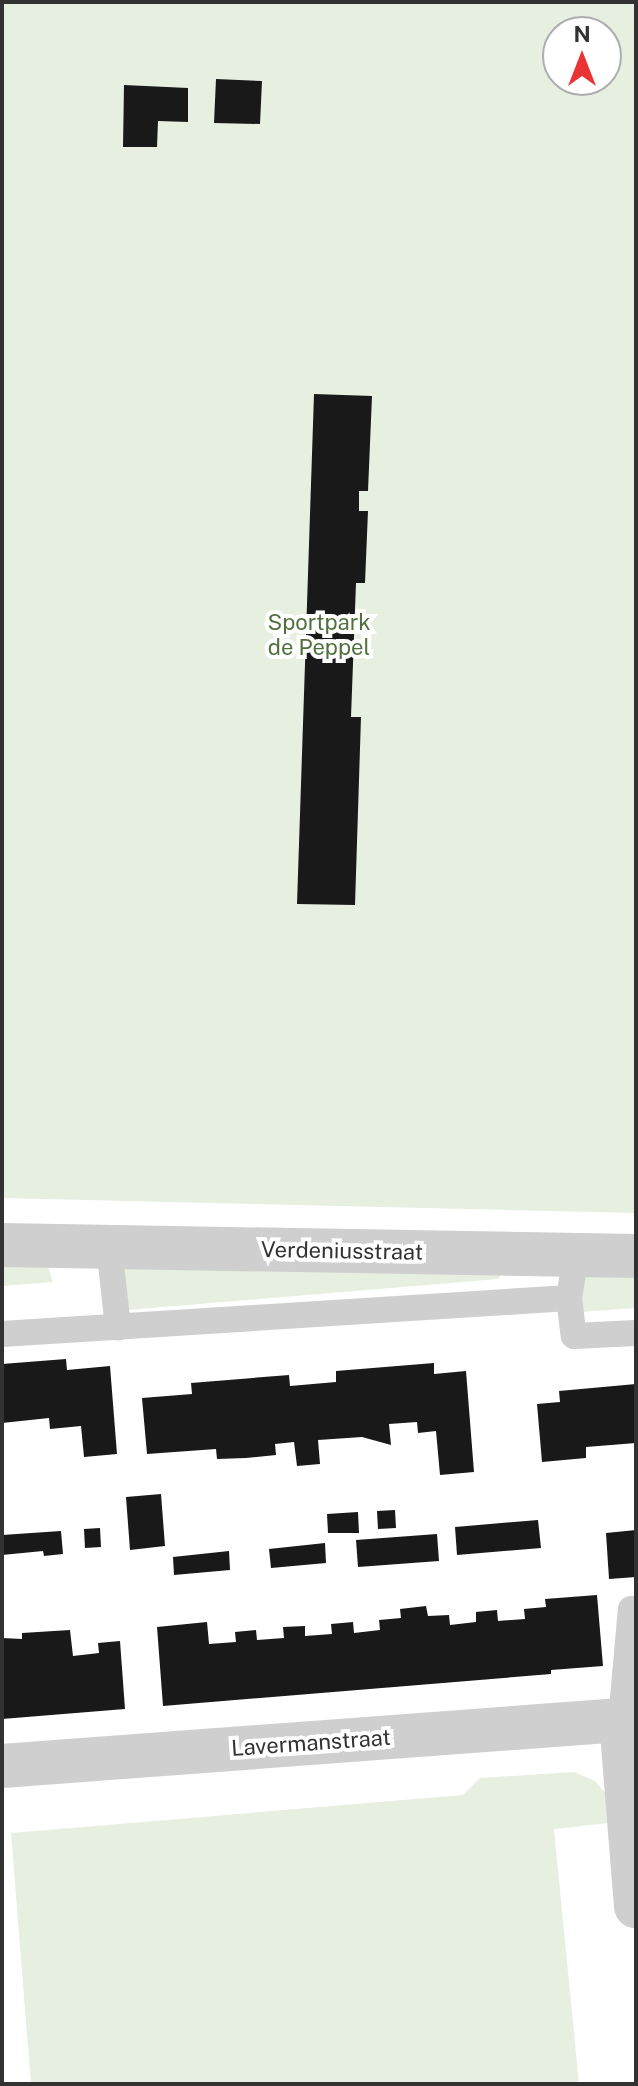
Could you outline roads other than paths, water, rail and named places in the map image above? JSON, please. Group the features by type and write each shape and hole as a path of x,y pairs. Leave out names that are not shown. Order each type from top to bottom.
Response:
{"street":[{"name":"Verdeniusstraat","path":"2,1245 636,1256"},
{"name":"Lavermanstraat","path":"2,1766 621,1720"},
{"path":"621,1720 636,1906"}],"lane":[{"path":"109,1246 118,1328"},
{"path":"576,1255 569,1298 574,1336 636,1333"},
{"path":"2,1334 384,1307 569,1298"},
{"path":"621,1720 631,1609 636,1609"}],"park label":[{"name":"Sportpark de Peppel","path":"319,634"}]}
